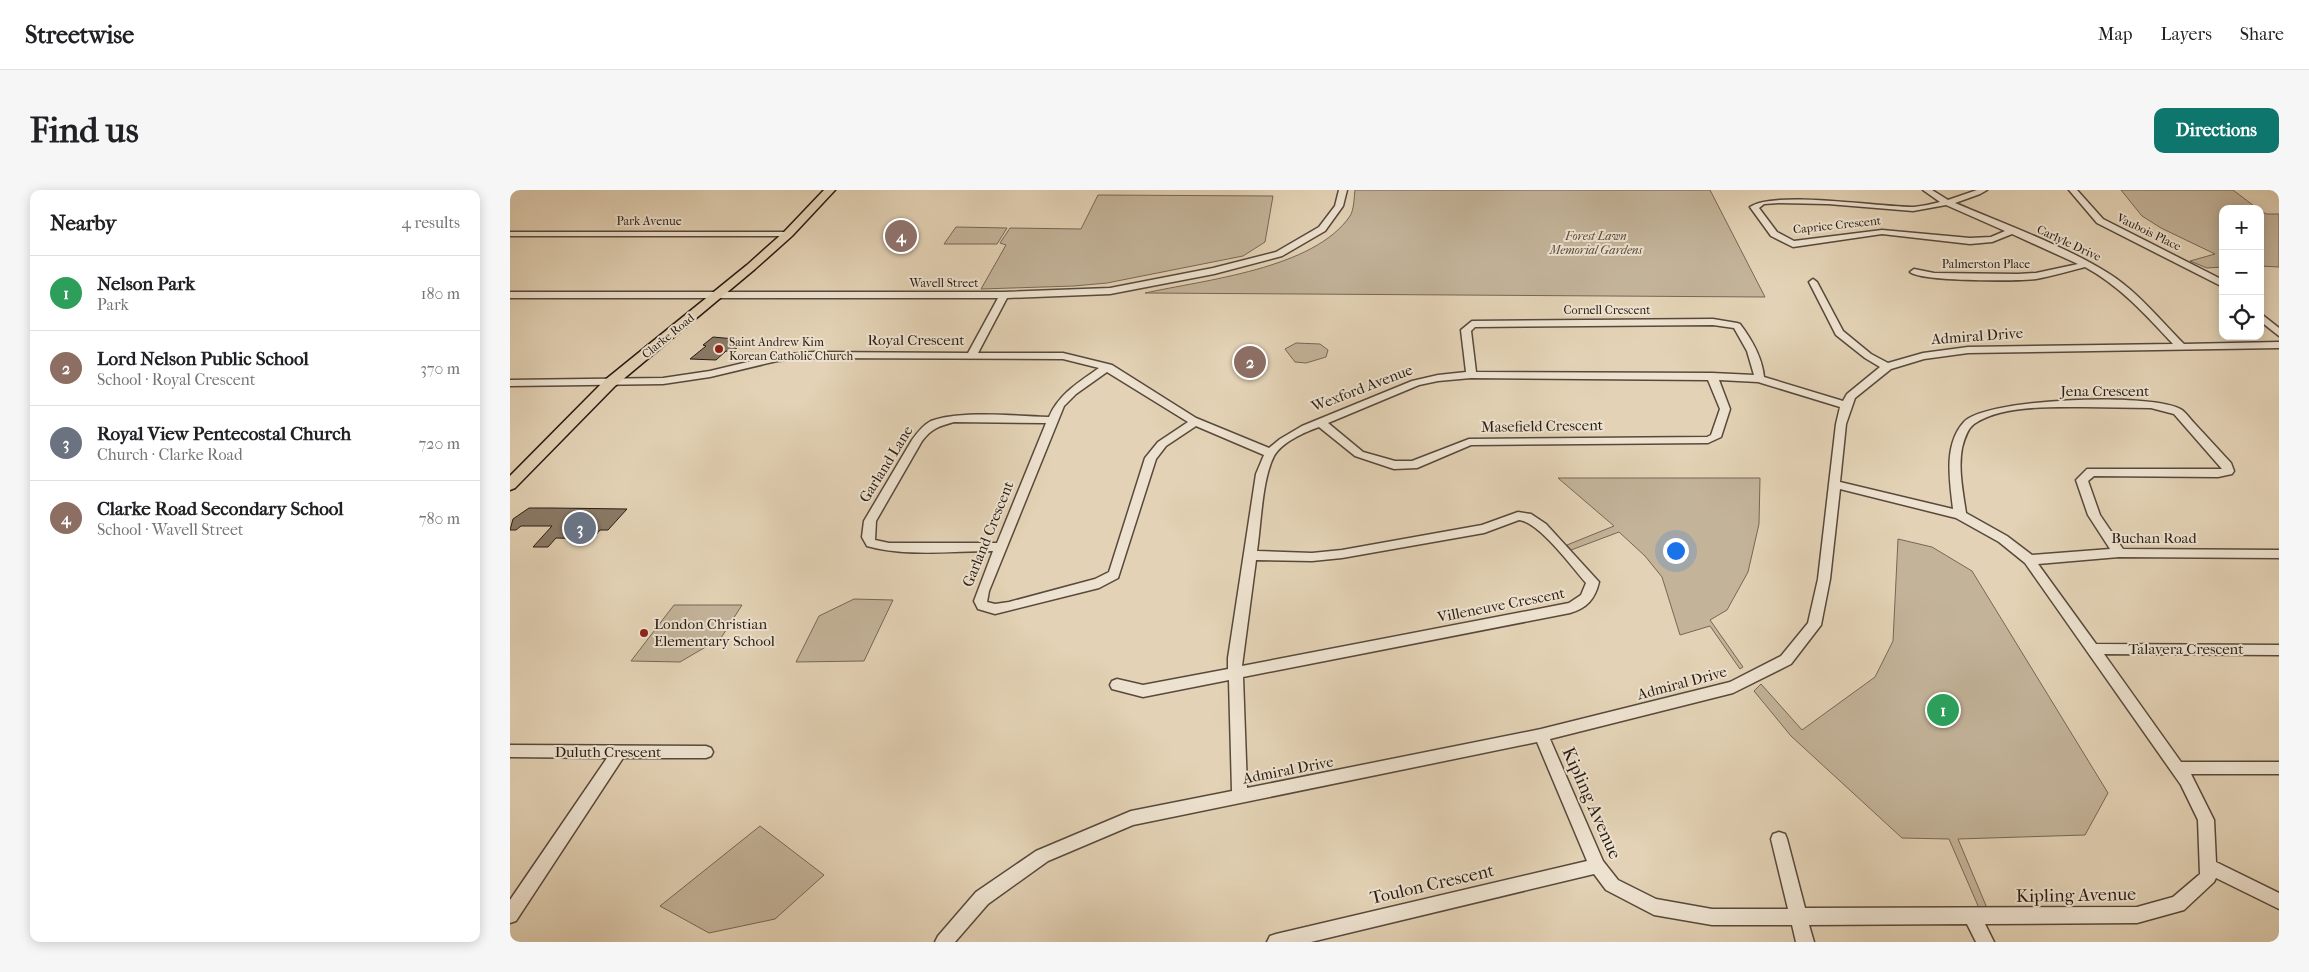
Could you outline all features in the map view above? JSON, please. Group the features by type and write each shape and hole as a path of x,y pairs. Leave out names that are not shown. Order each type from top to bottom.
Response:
{"main road":[{"name":"Clarke Road","path":"510,485 610,383 719,294 788,234 830,190"}],"street":[{"name":"Wavell Street","path":"510,295 1004,295 1110,291 1214,271 1279,254 1322,229 1339,206 1342,190"},
{"name":"Carlyle Drive","path":"1927,190 1946,202 2086,264 2106,275 2130,294 2181,346"},
{"path":"1946,202 1983,190"},
{"name":"Vaubois Place","path":"2073,190 2100,221 2219,282"},
{"name":"Caprice Crescent","path":"1946,202 1912,209 1825,200 1769,199 1760,201 1754,207 1779,240 1793,244 1882,232 1970,241 1992,239 2013,231"},
{"name":"Park Avenue","path":"510,234 788,234"},
{"name":"Palmerston Place","path":"1914,272 1934,276 2036,276 2086,264"},
{"path":"1813,282 1839,333 1868,356 1887,367"},
{"path":"972,355 1004,295"},
{"path":"2264,320 2279,333"},
{"name":"Cornell Crescent","path":"1471,375 1466,330 1472,324 1713,322 1736,326 1742,333 1759,369 1759,379"},
{"name":"Admiral Drive","path":"944,942 982,898 1042,856 1131,818 1541,736 1733,687 1786,660 1814,625 1824,578 1841,424 1846,405 1851,396 1887,367 1923,356 1968,350 2279,345"},
{"name":"Royal Crescent","path":"510,383 663,381 710,374 777,358 814,355 1063,356 1082,358 1108,367 1196,422 1270,453"},
{"name":"Garland Crescent","path":"1108,367 1072,392 1059,405 1000,547 980,601 983,606 995,609 1008,607 1099,583 1114,575 1151,458 1162,444 1196,422"},
{"name":"Wexford Avenue","path":"1270,453 1284,441 1320,422 1416,383 1471,375 1712,376 1759,379 1846,405"},
{"name":"Masefield Crescent","path":"1320,422 1359,454 1394,465 1413,465 1469,442 1708,440 1716,437 1725,409 1712,376"},
{"name":"Jena Crescent","path":"1960,515 1955,456 1958,441 1969,422 1988,414 2019,406 2151,405 2178,412 2228,466 2228,470 2218,473 2092,472 2082,480 2094,515 2119,553"},
{"name":"Garland Lane","path":"1000,547 889,547 871,543 868,537 870,521 917,440 925,430 934,424 954,419 1052,420"},
{"path":"1240,796 1236,658 1249,555 1262,474 1270,453"},
{"name":"Kipling Avenue","path":"1541,736 1598,866 1612,885 1654,908 1712,917 2137,915 2178,904 2208,877 2206,820 2186,780 2029,560 2003,539 1960,515 1834,484"},
{"name":"Villeneuve Crescent","path":"1237,672 1570,608 1581,605 1589,598 1593,582 1542,527 1527,517 1518,516 1484,529 1342,554 1312,557 1249,555"},
{"name":"Buchan Road","path":"2029,560 2119,553 2279,554"},
{"name":"Talavera Crescent","path":"2092,649 2279,650"},
{"path":"1117,685 1143,691 1237,672"},
{"name":"Duluth Crescent","path":"510,751 706,752"},
{"path":"510,915 618,753"},
{"path":"2177,768 2279,768"},
{"path":"1779,839 1806,942"},
{"name":"Toulon Crescent","path":"1276,942 1598,866"},
{"path":"2208,866 2279,901"},
{"path":"1972,916 1984,942"}],"green space":[{"name":"Forest Lawn Memorial Gardens","path":"1355,190 1710,190 1765,297 1145,293 1256,270 1311,249 1333,234 1350,216"},
{"path":"2121,190 2233,190 2253,205 2219,205 2219,267 2207,268 2190,261 2215,254 2161,228 2142,216"},
{"path":"1098,195 1273,196 1265,242 1243,256 1107,283 981,289 1006,245 1000,243 1010,228 1081,229"},
{"path":"2264,213 2279,214 2279,267 2264,266"},
{"path":"956,227 1007,228 997,244 944,244"},
{"path":"1296,343 1320,344 1328,350 1326,357 1306,363 1295,362 1285,349"},
{"path":"1558,478 1760,478 1759,524 1748,572 1727,610 1710,620 1743,667 1740,669 1710,626 1680,635 1662,577 1645,556 1619,532 1571,550 1567,545 1614,526"},
{"path":"1898,539 1932,547 1972,571 2108,793 2085,835 1958,839 1987,908 1979,908 1949,839 1902,838 1791,736 1754,691 1761,684 1802,730 1875,677 1893,641"},
{"path":"854,599 893,600 864,661 796,662 819,616"},
{"path":"674,605 742,605 721,638 680,662 631,661"},
{"path":"760,826 824,875 775,919 709,933 660,906"}],"building":[{"name":"Saint Andrew Kim Korean Catholic Church","path":"713,337 746,340 732,352 726,351 716,360 690,359 706,346 703,345"},
{"path":"529,508 627,509 608,530 600,530 592,539 556,538 548,547 533,547 552,526 521,526 516,530 510,530 513,519"}],"place":[{"name":"Clarke Road Secondary School","path":"901,236"},
{"name":"Saint Andrew Kim Korean Catholic Church","path":"719,349"},
{"name":"Lord Nelson Public School","path":"1250,362"},
{"name":"Royal View Pentecostal Church","path":"580,528"},
{"name":"London Christian Elementary School","path":"644,633"},
{"name":"Nelson Park","path":"1943,710"}]}
